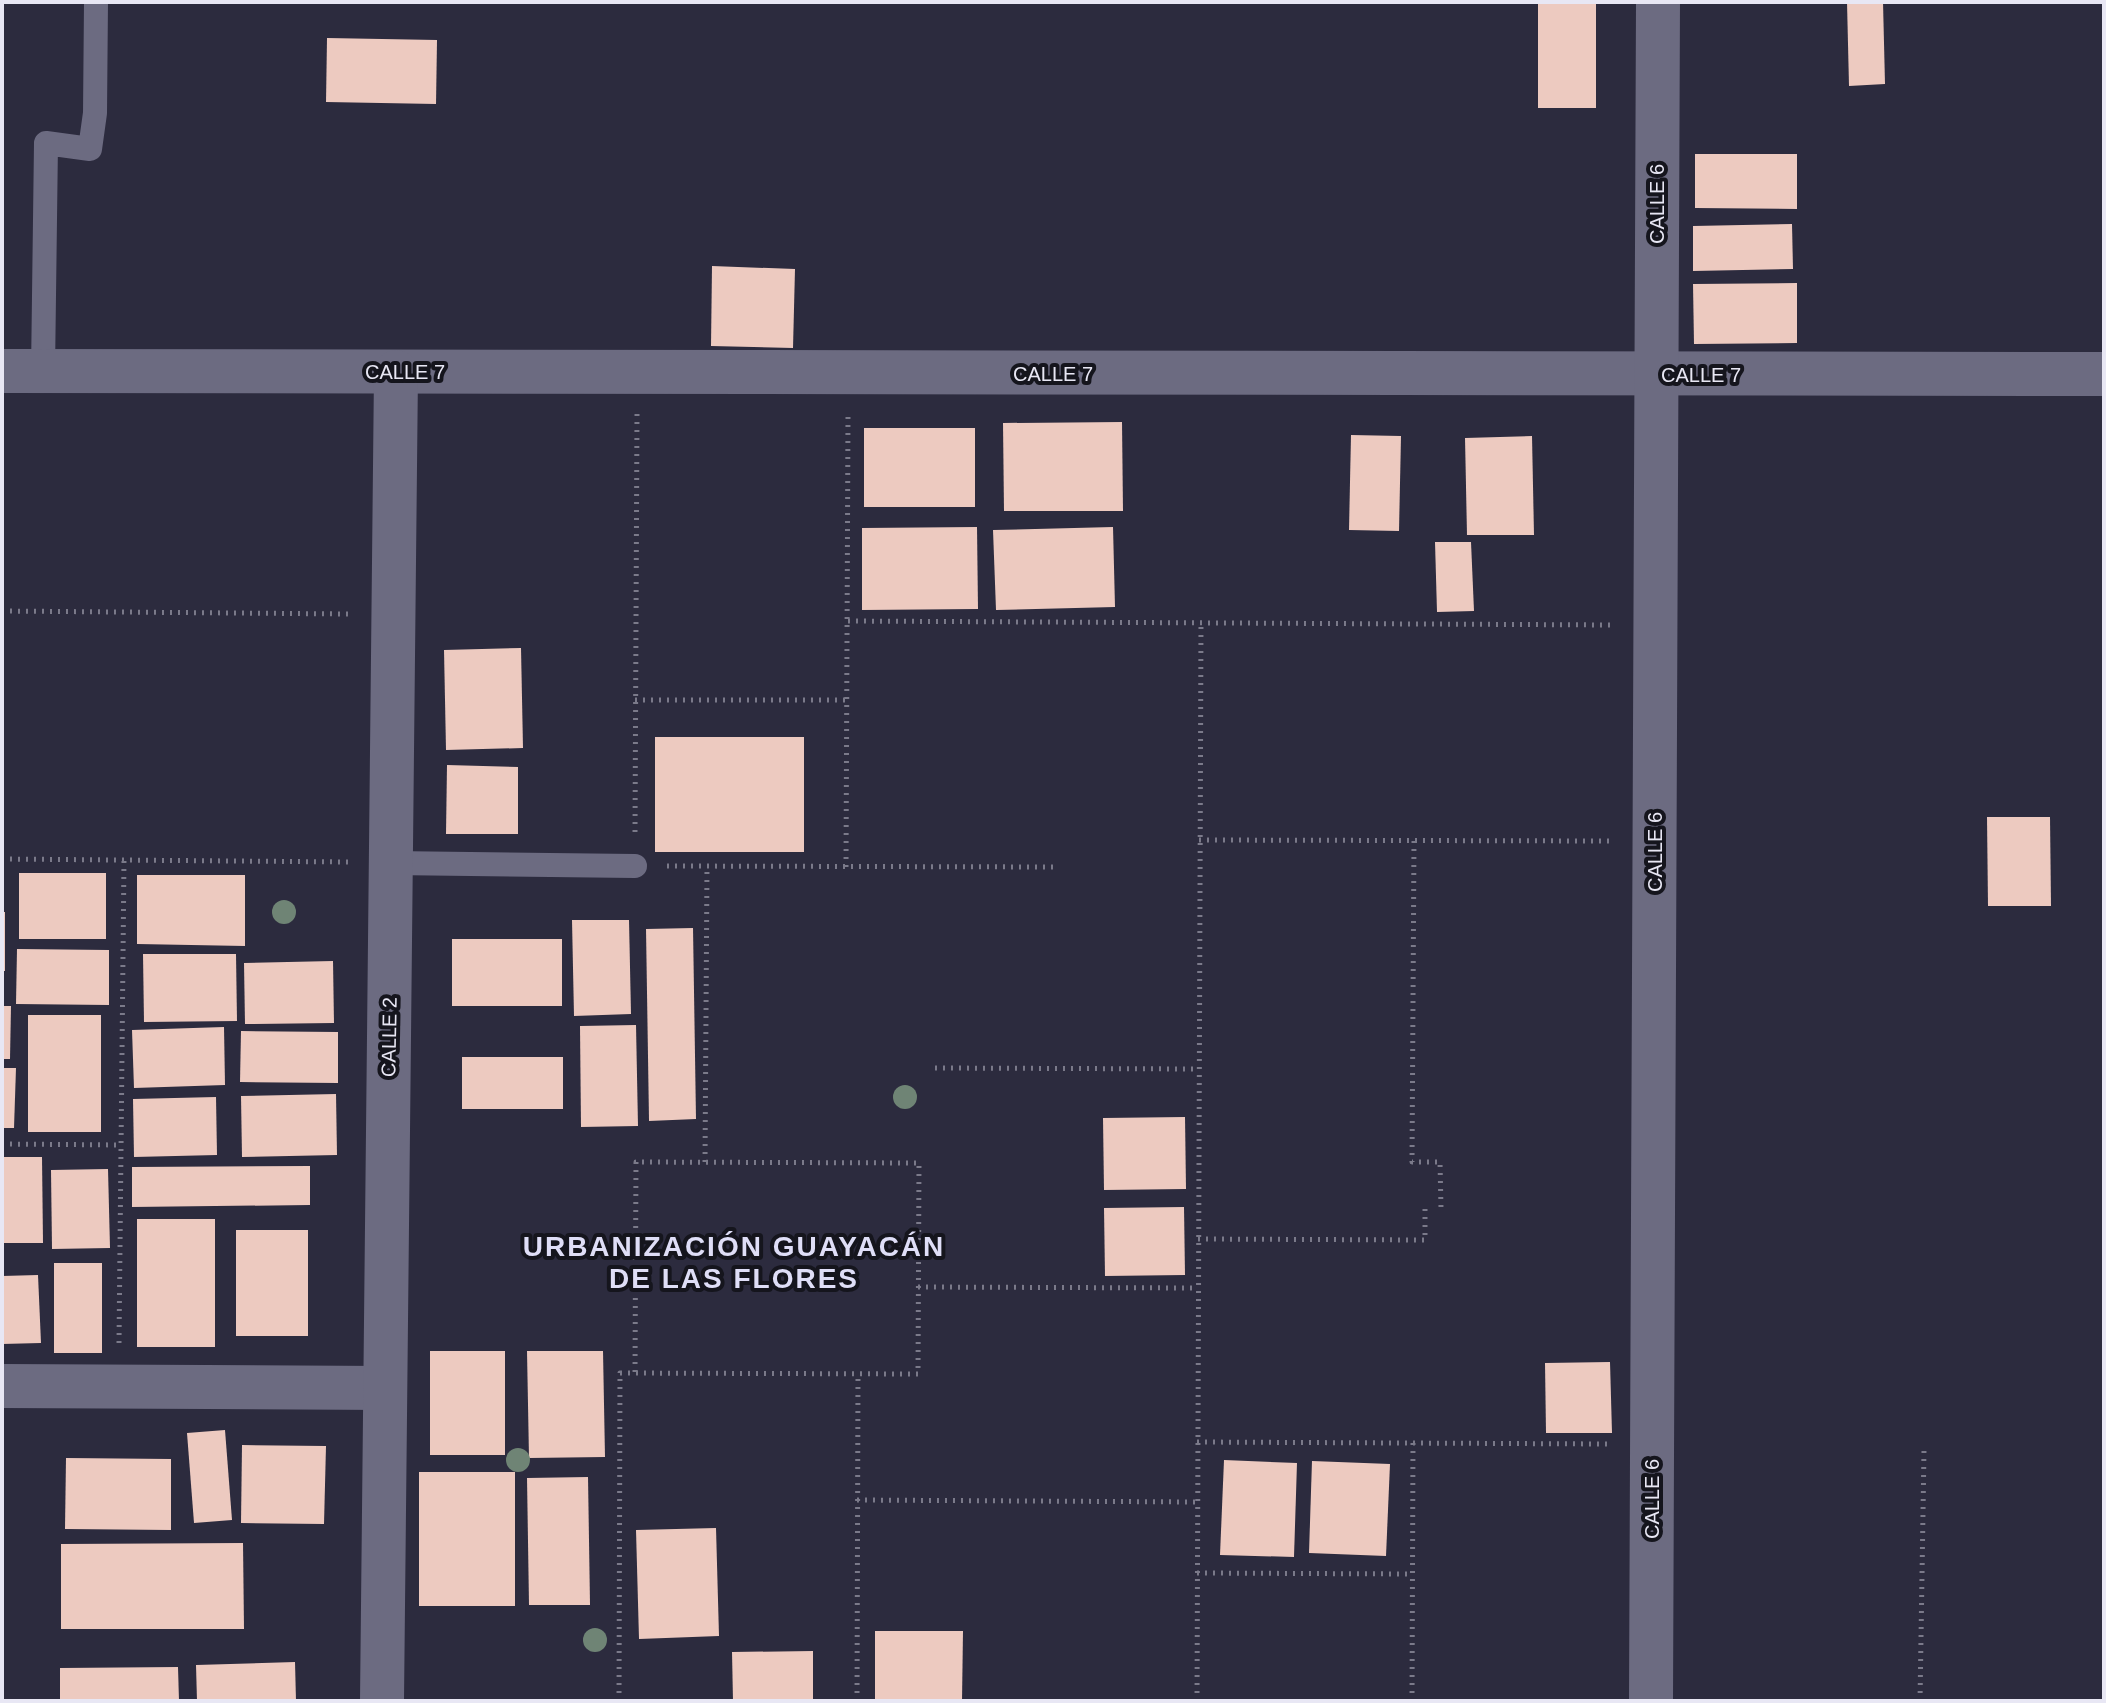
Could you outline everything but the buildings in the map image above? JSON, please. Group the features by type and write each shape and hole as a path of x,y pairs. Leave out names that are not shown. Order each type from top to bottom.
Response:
{"street":[{"name":"CALLE 6","path":"1651,1701 1658,2"},
{"name":"CALLE 7","path":"22,372 2104,374"},
{"name":"CALLE 2","path":"382,1701 396,372"},
{"path":"2,1386 385,1388"}],"lane":[{"path":"22,372 46,143 90,149 95,113 96,2"},
{"path":"391,863 635,866"}],"path":[{"path":"637,373 635,866 1058,867"},
{"path":"846,867 848,374"},
{"path":"2,611 393,614"},
{"path":"848,621 1656,625"},
{"path":"1197,1701 1201,623"},
{"path":"635,700 847,700"},
{"path":"1199,840 1655,841"},
{"path":"1414,841 1412,1162 1440,1162 1441,1208"},
{"path":"2,859 391,863"},
{"path":"118,1387 124,860"},
{"path":"705,1162 707,866"},
{"path":"935,1068 1199,1069"},
{"path":"2,1144 121,1145"},
{"path":"619,1701 620,1373 918,1374 919,1163 636,1162 635,1373"},
{"path":"1198,1239 1425,1240 1425,1207"},
{"path":"918,1287 1198,1288"},
{"path":"857,1701 858,1374"},
{"path":"1197,1442 1652,1444"},
{"path":"1412,1701 1413,1442"},
{"path":"1920,1701 1924,1450"},
{"path":"857,1500 1197,1502"},
{"path":"1197,1573 1412,1574"}],"district":[{"name":"URBANIZACIÓN GUAYACÁN DE LAS FLORES","path":"734,1262"}]}
